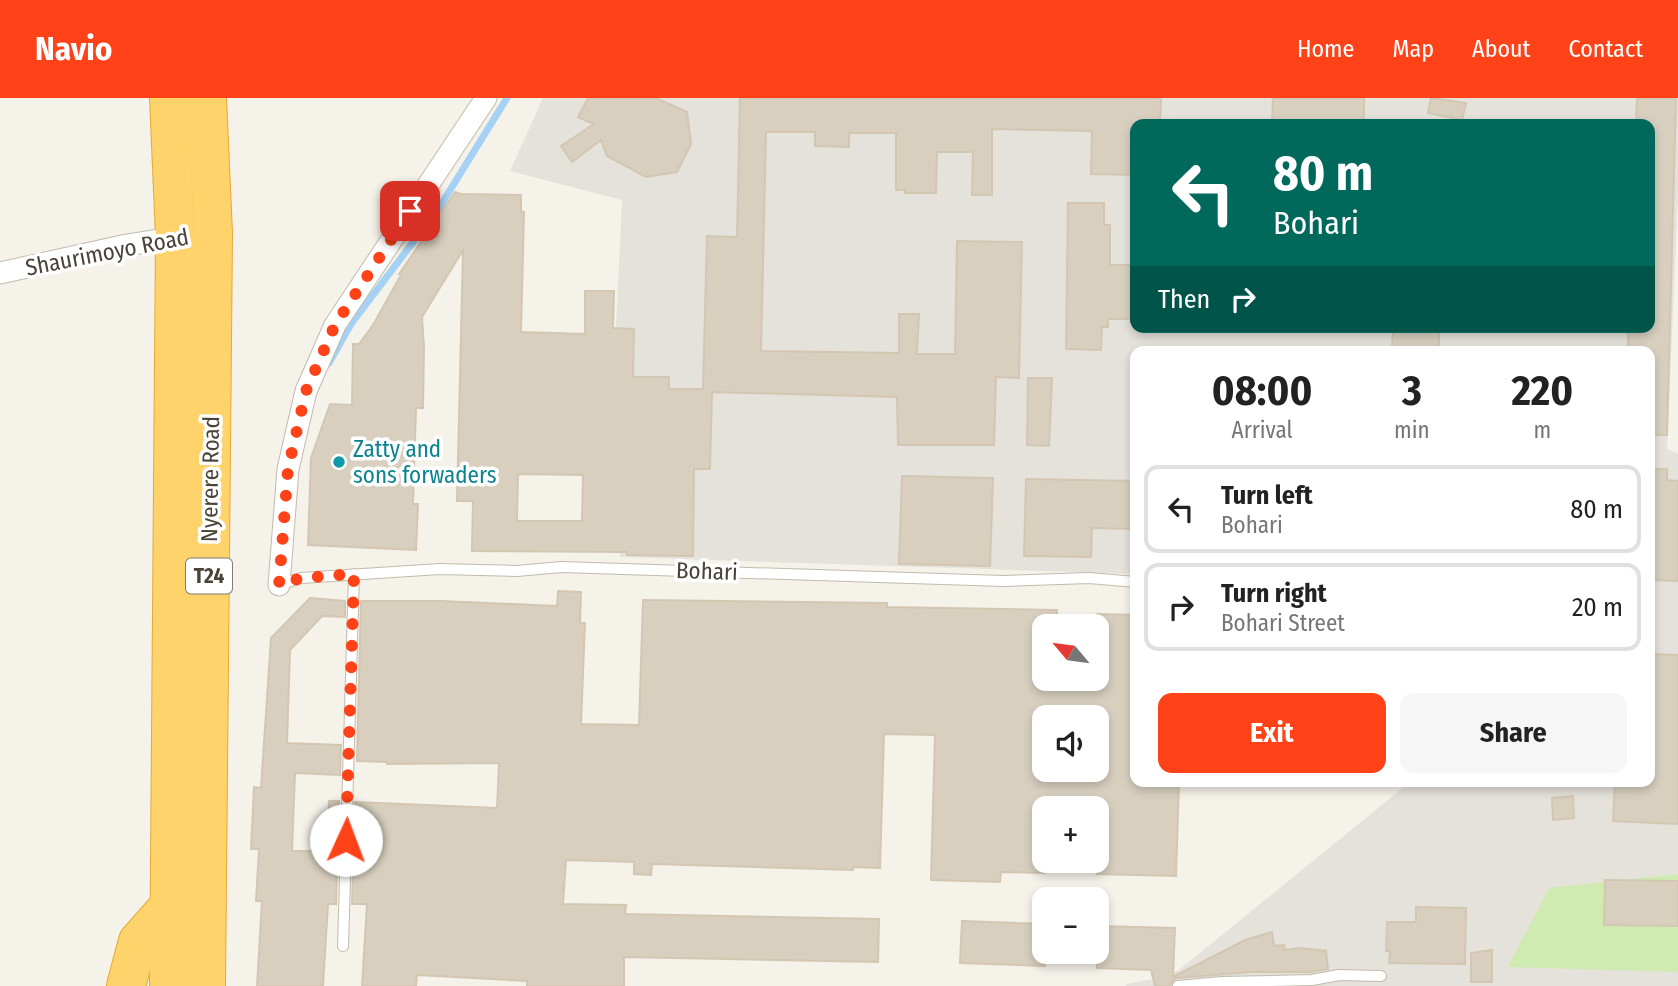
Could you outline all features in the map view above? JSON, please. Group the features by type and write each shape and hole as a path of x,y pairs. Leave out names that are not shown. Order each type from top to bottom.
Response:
{"highway":[{"name":"Nyerere Road","path":"169,98 175,237 170,905 181,984"},
{"name":"Nyerere Road","path":"181,984 213,233 207,98"},
{"path":"126,986 138,941 170,905"}],"street":[{"path":"279,585 288,469 306,391 335,325 486,98"},
{"name":"Shaurimoyo Road","path":"0,273 175,237 213,233"}],"lane":[{"name":"Bohari","path":"279,585 301,578 354,574 440,569 517,571 561,567 1004,581 1089,578 1130,581"},
{"path":"343,946 354,574"},
{"path":"1178,986 1312,980 1339,975 1381,976"}],"shaded area":[{"path":"543,98 1678,98 1678,194 1667,449 1678,454 1678,986 1126,986 1179,970 1404,787 1655,787 1655,346 1130,346 1130,574 620,557 613,391 622,200 510,171"}],"green space":[{"path":"1678,874 1678,972 1508,967 1549,888"}],"building":[{"path":"588,98 656,98 687,112 691,144 677,172 646,177 607,156 601,140 572,162 561,146 594,124 578,117"},
{"path":"740,98 1161,98 1160,119 1130,119 1130,175 1091,174 1092,131 992,129 992,195 972,195 973,152 937,152 936,193 905,193 905,190 896,190 896,133 849,133 849,147 815,146 815,132 766,132 761,351 899,353 899,314 919,314 917,354 955,354 957,241 1022,242 1019,378 996,377 994,445 898,445 897,397 712,392 710,469 694,469 693,556 627,555 627,552 472,551 473,501 457,501 463,250 422,317 423,408 416,408 413,504 418,504 416,550 308,545 311,458 330,404 352,405 353,344 359,344 373,325 401,275 399,274 455,192 521,195 521,212 524,212 521,332 585,334 585,291 614,291 613,328 634,329 633,377 669,377 669,389 703,389 707,236 737,237","holes":["518,474 583,475 582,521 517,521"]},
{"path":"1273,98 1364,98 1364,119 1272,119"},
{"path":"1431,98 1466,103 1462,119 1428,113"},
{"path":"1637,98 1676,98 1667,435 1655,435 1655,346 1628,346 1628,333 1655,333 1655,119 1636,119"},
{"path":"1068,203 1104,203 1104,225 1110,225 1110,265 1130,265 1130,319 1108,319 1108,327 1102,327 1101,350 1066,349"},
{"path":"1393,333 1439,333 1439,346 1392,346"},
{"path":"1028,378 1052,378 1049,446 1027,445"},
{"path":"1655,469 1667,469 1667,480 1678,481 1678,581 1655,580"},
{"path":"902,476 993,478 990,566 899,564"},
{"path":"1026,479 1130,481 1130,529 1092,528 1091,557 1024,556"},
{"path":"558,591 581,592 580,623 585,623 581,724 639,725 643,600 887,603 887,607 1057,610 1057,614 1032,614 1032,691 1110,691 1110,614 1130,615 1130,787 1179,787 1176,876 1097,874 1109,873 1109,796 1032,796 1032,873 1001,872 1000,882 931,880 935,735 884,734 880,868 853,867 853,870 652,864 651,875 634,874 634,862 566,860 563,904 626,905 625,914 879,919 878,962 624,957 624,986 527,986 527,981 417,975 416,986 362,986 367,904 352,904 355,802 497,808 499,763 387,764 357,761 361,601 557,606"},
{"path":"310,598 345,601 345,617 322,616 290,650 287,743 341,745 340,775 295,773 292,851 327,851 329,801 339,801 336,904 328,904 323,986 257,986 262,901 256,901 259,849 251,849 254,787 261,788 271,638"},
{"path":"1655,654 1678,655 1678,824 1613,821 1615,787 1655,787"},
{"path":"1573,796 1574,818 1553,820 1552,798"},
{"path":"1605,880 1678,881 1678,926 1604,925"},
{"path":"1416,907 1466,908 1465,964 1389,963 1390,951 1386,951 1387,922 1416,922"},
{"path":"962,921 1032,924 1032,964 1045,966 960,963"},
{"path":"1109,926 1175,928 1173,977 1245,940 1272,932 1274,946 1284,945 1285,950 1300,948 1326,951 1328,969 1177,978 1170,986 1155,986 1151,970 1097,968 1097,964 1109,964"},
{"path":"1492,950 1492,982 1471,982 1471,953"}],"waterway":[{"path":"329,363 351,324 439,208 507,98"}],"place":[{"name":"Zatty and sons forwaders","path":"339,462"}],"route":[{"path":"346,840 354,574 301,578 279,585 288,469 306,391 335,325 410,211"}]}
